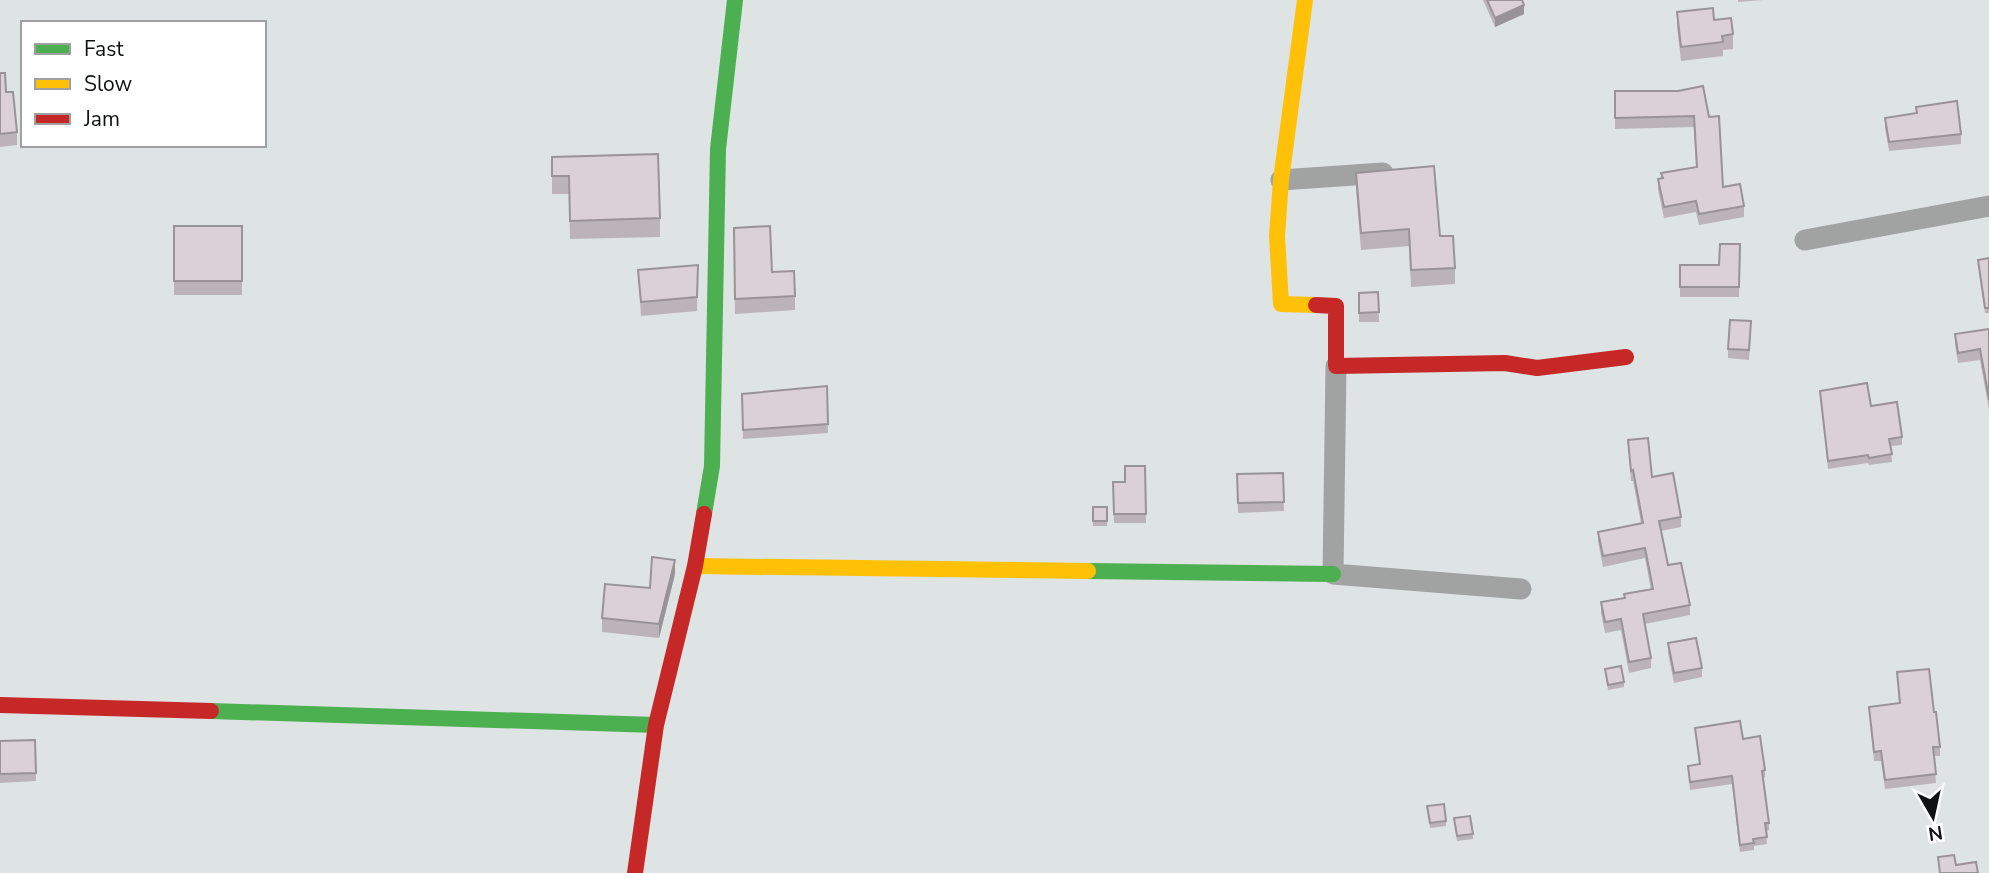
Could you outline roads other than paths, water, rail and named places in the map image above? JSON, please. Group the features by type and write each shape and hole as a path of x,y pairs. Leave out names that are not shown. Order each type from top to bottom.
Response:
{"street":[{"path":"635,873 656,725 695,566 712,466 718,149 735,0"},
{"path":"1305,0 1281,180 1277,236 1281,304 1336,306 1333,574"},
{"path":"1281,180 1383,173"},
{"path":"1805,240 1989,206"},
{"path":"1336,366 1506,363 1537,368 1626,357"},
{"path":"695,566 1333,574 1521,589"},
{"path":"0,705 656,725"}]}
